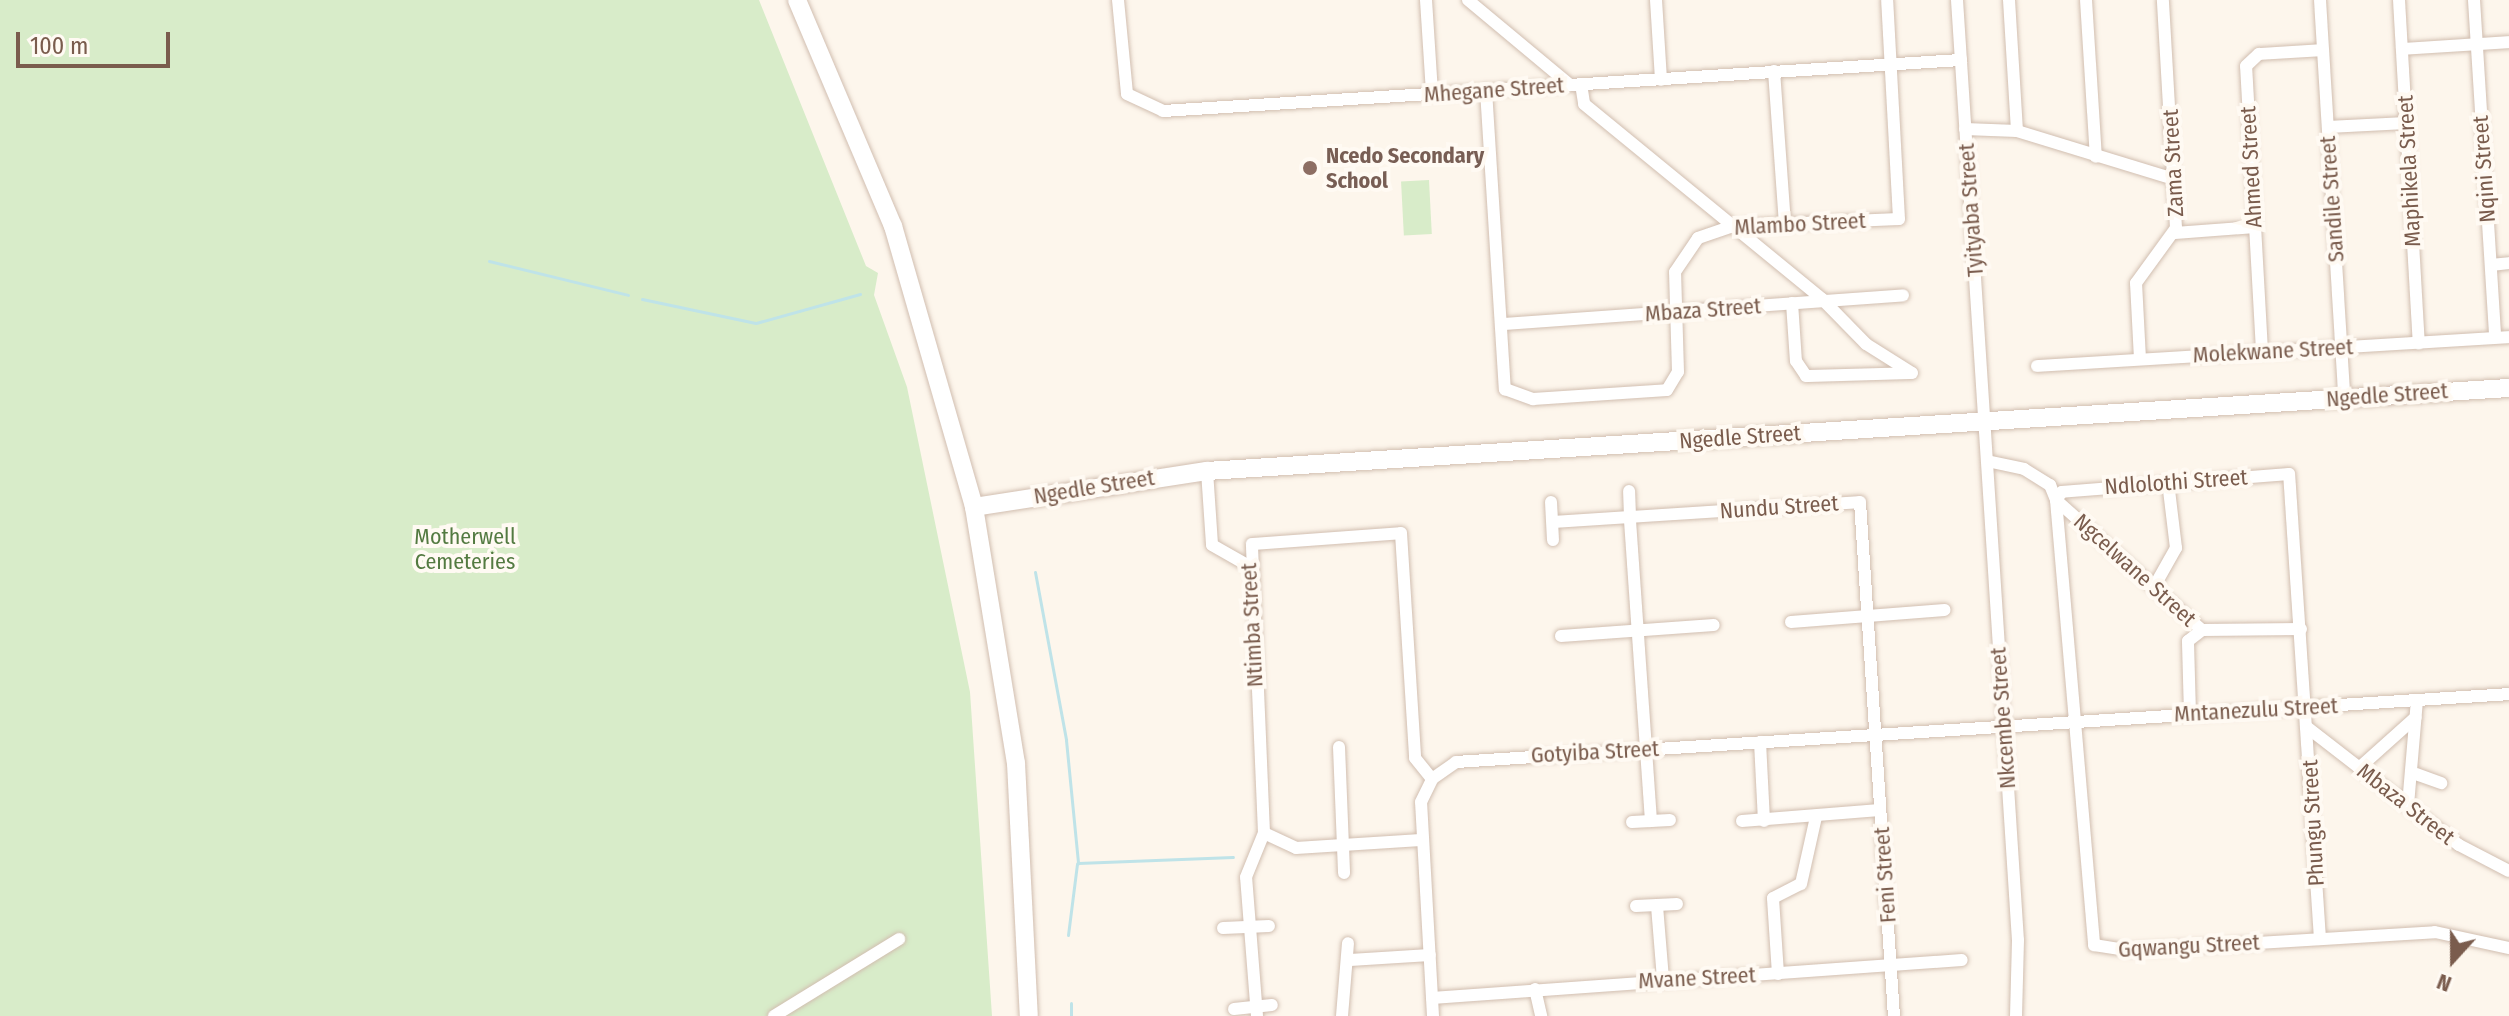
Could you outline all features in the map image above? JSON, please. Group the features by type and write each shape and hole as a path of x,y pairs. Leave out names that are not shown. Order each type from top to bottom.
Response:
{"street":[{"path":"797,0 897,238 974,507 1016,763 1029,1016"},
{"name":"Mhegane Street","path":"1118,0 1123,83 1150,109 1961,60"},
{"path":"1426,0 1432,93"},
{"path":"1468,0 1575,85 1584,104 1822,299 1866,344 1912,373 1806,376 1796,361 1792,303"},
{"path":"1656,0 1661,80"},
{"path":"1887,0 1890,64"},
{"name":"Tyityaba Street","path":"1957,0 1985,421"},
{"path":"2009,0 2017,131"},
{"path":"2086,0 2096,157"},
{"name":"Zama Street","path":"2140,359 2136,283 2175,233 2163,0"},
{"name":"Sandile Street","path":"2320,0 2344,398"},
{"name":"Maphikela Street","path":"2399,0 2419,343"},
{"name":"Nqini Street","path":"2474,0 2495,337"},
{"path":"2402,49 2509,42"},
{"name":"Ahmed Street","path":"2262,351 2246,66 2259,54 2322,50"},
{"name":"Mlambo Street","path":"1486,90 1503,324 1503,382 1516,397 1667,390 1678,372 1673,279 1684,252 1708,232 1733,226 1899,219 1890,64"},
{"path":"1774,71 1785,226"},
{"path":"2328,127 2406,123"},
{"path":"1965,129 2017,131 2174,179"},
{"path":"2175,233 2255,227"},
{"path":"2491,265 2509,263"},
{"name":"Mbaza Street","path":"1503,324 1903,295"},
{"name":"Molekwane Street","path":"2037,366 2509,337"},
{"name":"Ngedle Street","path":"974,507 1207,471 2509,388"},
{"name":"Nkcembe Street","path":"1985,421 2016,1016"},
{"name":"Ngcelwane Street","path":"1987,461 2036,475 2056,500 2202,630 2301,629"},
{"path":"1207,471 1212,545 1247,565"},
{"name":"Ndlolothi Street","path":"2056,500 2076,488 2289,474 2307,707"},
{"path":"2154,587 2176,548 2168,482"},
{"path":"1629,491 1651,821"},
{"path":"2056,500 2074,720"},
{"path":"1551,502 1553,540"},
{"name":"Nundu Street","path":"1553,522 1860,502 1877,734"},
{"name":"Ntimba Street","path":"1264,833 1247,565 1256,541 1401,533 1415,758 1432,779"},
{"path":"1791,622 1945,610"},
{"path":"1561,636 1714,625"},
{"path":"2190,714 2188,641 2202,630"},
{"name":"Mntanezulu Street","path":"2003,725 2509,694"},
{"path":"2408,805 2416,774 2417,700"},
{"name":"Phungu Street","path":"2307,707 2320,939"},
{"path":"2359,768 2416,717"},
{"name":"Gqwangu Street","path":"2074,720 2094,945 2118,950 2435,932 2509,948"},
{"name":"Gotyiba Street","path":"1432,779 1472,759 2003,725"},
{"name":"Mbaza Street","path":"2308,728 2476,856 2509,871"},
{"name":"Feni Street","path":"1877,734 1894,1016"},
{"path":"1760,742 1764,821"},
{"path":"1339,747 1344,873"},
{"path":"2416,774 2441,783"},
{"path":"1432,779 1421,802 1421,840 1433,1016"},
{"path":"1742,821 1880,810"},
{"path":"1778,974 1773,898 1801,884 1816,817"},
{"path":"1632,822 1670,820"},
{"path":"1257,1012 1246,869 1264,833 1289,847 1421,840"},
{"path":"1636,906 1677,904"},
{"path":"1657,906 1663,979"},
{"path":"1223,928 1269,926"},
{"path":"774,1016 899,939"},
{"path":"1342,1016 1350,960 1348,943"},
{"path":"1350,960 1430,955"},
{"name":"Mvane Street","path":"1432,998 1663,979 1962,960"},
{"path":"1535,989 1541,1016"},
{"path":"1234,1009 1257,1012 1272,1005"}],"green space":[{"name":"Motherwell Cemeteries","path":"0,0 759,0 866,266 878,273 874,295 907,387 970,692 992,1016 0,1016"},
{"path":"1429,180 1432,234 1404,235 1401,181"}],"waterway":[{"path":"489,261 628,295"},
{"path":"642,299 756,323 860,294"},
{"path":"1035,572 1066,740 1078,863 1233,857"},
{"path":"1068,935 1077,864"},
{"path":"1071,1003 1071,1016"}],"place":[{"name":"Ncedo Secondary School","path":"1310,168"}]}
